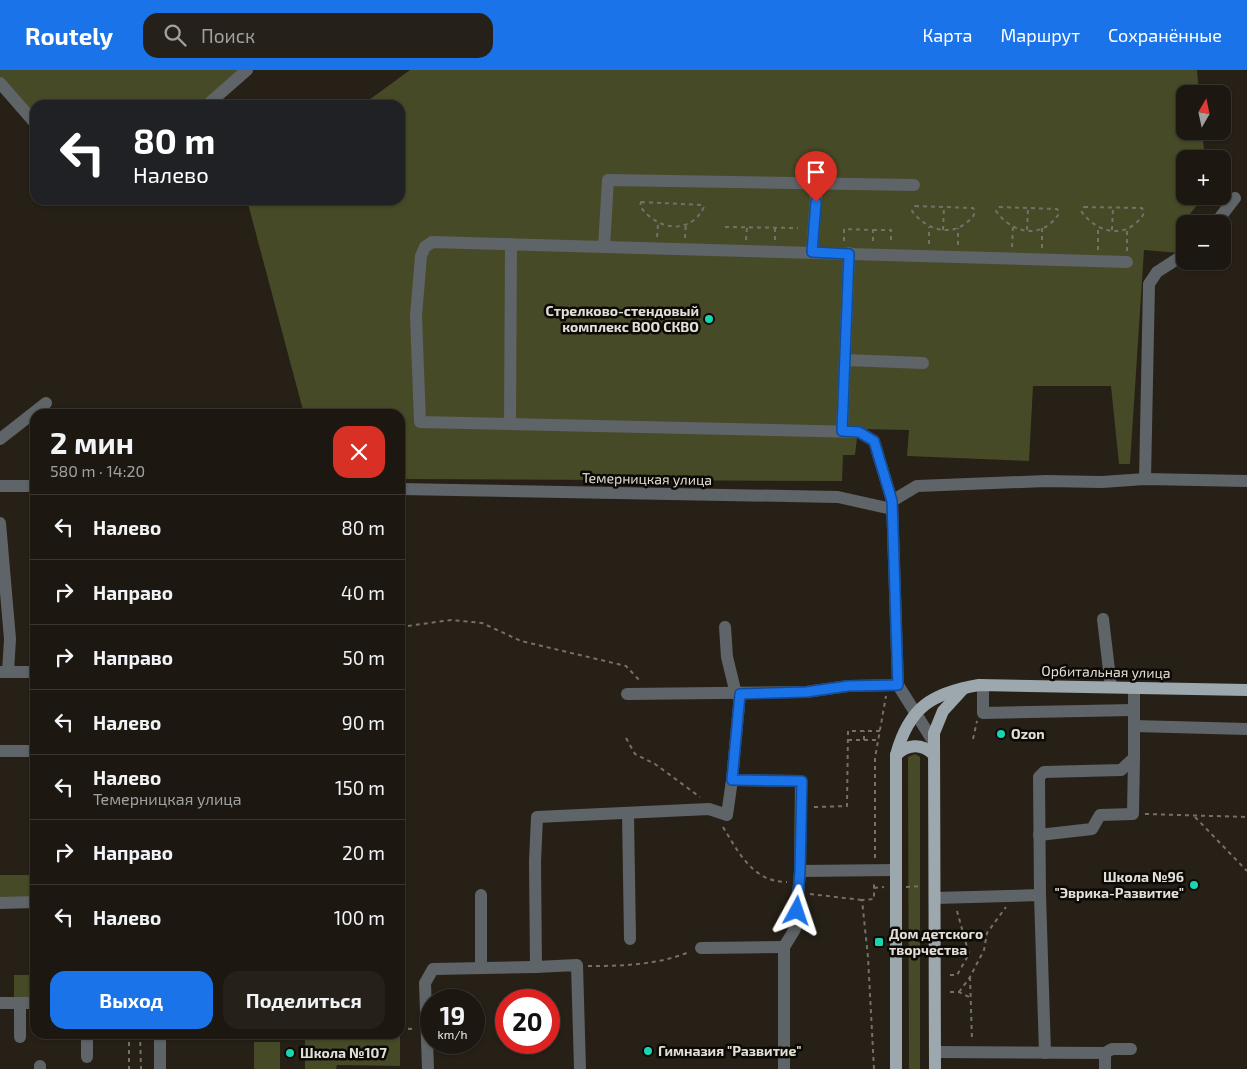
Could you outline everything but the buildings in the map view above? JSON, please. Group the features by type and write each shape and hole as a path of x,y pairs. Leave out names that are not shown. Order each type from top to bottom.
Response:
{"main road":[{"name":"Орбитальная улица","path":"916,712 941,694 983,685 1247,690"},
{"path":"935,1069 934,733 943,711 964,688"},
{"path":"896,1069 896,755 906,725 916,712"},
{"path":"896,755 908,747 933,748"}],"street":[{"path":"212,100 247,70"},
{"path":"0,83 30,117"},
{"path":"604,247 608,180 914,185"},
{"path":"812,252 817,184"},
{"path":"1222,215 1235,198"},
{"path":"933,748 916,712 893,686 892,505 874,441 859,432 842,431 420,422 416,316 421,256 425,247 432,242 1127,262"},
{"path":"510,424 511,244"},
{"path":"842,431 846,253"},
{"path":"1145,479 1149,284 1157,272 1176,260"},
{"path":"845,360 923,363"},
{"path":"38,409 46,403"},
{"path":"0,439 30,416"},
{"path":"892,505 917,486 1046,481 1102,482 1145,479 1247,481"},
{"path":"0,486 30,486"},
{"name":"Темерницкая улица","path":"405,489 838,497 892,505"},
{"path":"0,523 10,639 4,672 30,672"},
{"path":"1103,619 1111,686"},
{"path":"536,967 535,861 537,817 710,809 727,815 732,780 738,694 727,657 725,627"},
{"path":"983,685 983,713 1134,710"},
{"path":"627,694 806,692 848,686 893,686"},
{"path":"1039,834 1092,829 1100,815 1133,814 1134,687"},
{"path":"1134,726 1247,729"},
{"path":"0,751 30,751"},
{"path":"1044,1053 1039,778 1044,772 1121,770 1134,758"},
{"path":"732,780 802,781 800,871 795,928 784,947 784,1069"},
{"path":"628,813 630,939"},
{"path":"800,871 895,870"},
{"path":"481,895 481,967"},
{"path":"935,898 1040,895"},
{"path":"0,902 30,902"},
{"path":"701,948 784,947"},
{"path":"428,1069 425,983 433,969 577,965 580,1069"},
{"path":"0,1003 30,1003"},
{"path":"20,1003 20,1037"},
{"path":"87,1039 87,1057"},
{"path":"160,1039 160,1069"},
{"path":"935,1052 1105,1054 1112,1049 1131,1049"},
{"path":"1105,1054 1105,1069"}],"path":[{"path":"642,202 702,204 704,207 701,213 692,221 686,223 674,226 658,224 640,206 642,202"},
{"path":"915,206 944,207 973,208 975,215 958,228 944,230 929,226 912,211 915,206"},
{"path":"944,207 944,230"},
{"path":"999,207 1028,208 1057,208 1058,216 1042,228 1027,231 1012,227 996,211 999,207"},
{"path":"1084,207 1113,208 1142,208 1144,215 1127,228 1112,231 1098,227 1081,211 1084,207"},
{"path":"1027,231 1028,208"},
{"path":"1112,231 1113,208"},
{"path":"685,249 686,223"},
{"path":"929,226 929,256"},
{"path":"725,227 798,228"},
{"path":"1012,227 1012,258"},
{"path":"1098,227 1098,261"},
{"path":"958,228 958,256"},
{"path":"1042,228 1042,259"},
{"path":"1127,228 1127,262"},
{"path":"846,253 844,229 891,230 891,240"},
{"path":"872,254 873,230"},
{"path":"405,626 451,620 482,623 521,641 626,666 652,694"},
{"path":"798,893 874,900 875,758 893,686"},
{"path":"973,739 977,722 983,713"},
{"path":"802,807 847,806 848,730 881,731"},
{"path":"864,731 864,740"},
{"path":"848,740 879,740"},
{"path":"1133,814 1247,817"},
{"path":"1194,816 1247,871"},
{"path":"959,992 970,977 984,950 987,933 1014,896"},
{"path":"862,900 868,957 874,1069"},
{"path":"950,975 958,975 969,954 957,911"},
{"path":"577,965 612,966 669,960 701,948"},
{"path":"970,977 972,1047"},
{"path":"950,992 959,992 971,998"},
{"path":"405,1028 412,1029"},
{"path":"129,1039 130,1069"},
{"path":"140,1039 140,1069"}],"green space":[{"path":"0,70 251,70 214,100 30,100 30,122 0,88"},
{"name":"Стрелково-стендовый комплекс ВОО СКВО","path":"410,70 1197,70 1198,85 1176,85 1176,140 1203,140 1204,150 1176,150 1176,205 1197,205 1189,215 1176,215 1176,253 1144,250 1130,464 1119,464 1111,386 1033,386 1029,461 907,456 909,430 858,429 855,455 843,455 842,481 405,479 405,409 303,409 248,205 405,205 405,100 369,100"},
{"path":"915,754 920,757 920,1069 909,1069 908,757"},
{"path":"0,875 30,875 30,898 0,898"},
{"path":"14,975 30,975 30,997 14,998"},
{"path":"305,1039 400,1039 400,1066 337,1065 336,1069 305,1069"},
{"path":"254,1042 280,1042 280,1069 254,1069"}],"place":[{"name":"Стрелково-стендовый комплекс ВОО СКВО","path":"709,319"},
{"name":"Ozon","path":"1001,734"},
{"name":"Школа №96 \"Эврика-Развитие\"","path":"1194,885"},
{"name":"Дом детского творчества","path":"879,942"},
{"name":"Гимназия \"Развитие\"","path":"648,1051"},
{"name":"Школа №107","path":"290,1053"}],"route":[{"path":"797,911 802,781 732,780 740,694 753,692 806,692 848,686 898,685 892,501 874,441 859,432 842,431 849,254 812,252 816,202"}]}
